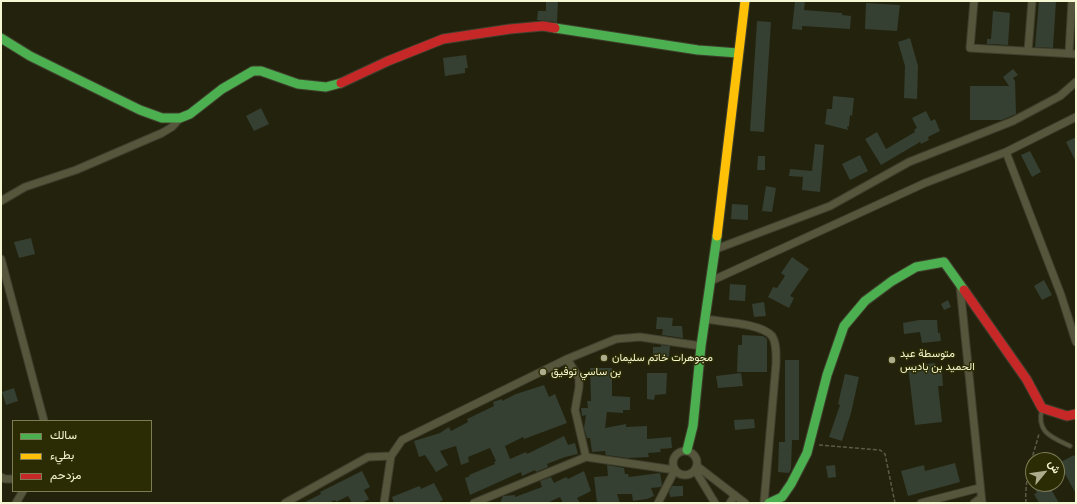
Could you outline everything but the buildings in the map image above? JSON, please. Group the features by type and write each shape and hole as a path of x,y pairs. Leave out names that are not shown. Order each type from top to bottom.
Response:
{"street":[{"path":"687,450 693,426 705,319 716,249 745,1"},
{"path":"974,1 970,48 1072,53 1072,1"},
{"path":"1028,51 1032,1"},
{"path":"1,38 30,56 140,110 162,118 180,118 190,114 222,89 253,71 261,70 298,84 326,87 346,82 388,60 444,40 510,29 543,26 676,47 738,53"},
{"path":"716,249 830,206 909,162 1012,121 1060,96 1076,82"},
{"path":"711,281 925,183 1006,152 1076,117"},
{"path":"1,201 25,187 76,170 162,133 172,127 180,118"},
{"path":"1006,152 1074,324 1076,342"},
{"path":"1,259 44,420"},
{"path":"769,503 783,500 807,454 827,375 844,326 865,301 892,281 916,267 944,262 1027,380 1042,408 1066,416 1076,414"},
{"path":"960,284 981,500 974,503"},
{"path":"705,319 758,328 771,336 775,344 776,364 764,503"},
{"path":"384,503 391,456 402,440 567,359 616,339 640,337 702,346"},
{"path":"567,359 579,378 575,410 586,457"},
{"path":"658,503 675,470 674,458 680,452 687,450 697,458 696,468 715,503"},
{"path":"285,503 368,457 391,456"},
{"path":"474,503 586,457 675,470 680,474 687,475 696,468"},
{"path":"696,468 736,495 745,503"},
{"path":"1,477 5,479 12,479"},
{"path":"921,503 979,488"},
{"path":"16,503 23,492"},
{"path":"730,503 736,495"}],"lane":[{"path":"1042,408 1040,418 1041,426 1050,437 1070,446"}],"path":[{"path":"1026,503 1025,494 1029,468 1041,426"},
{"path":"809,443 880,450 885,454 895,503"}],"traffic: fast":[{"path":"555,28 698,50 738,53"},
{"path":"1,38 30,56 140,110 162,118 180,118 190,114 222,89 253,71 261,71 298,84 326,87 341,83"},
{"path":"687,450 693,426 701,346 717,236"},
{"path":"769,503 782,497 791,484 807,453 827,375 844,326 865,301 892,281 916,267 944,262 964,290"}],"traffic: slow":[{"path":"717,236 745,1"}],"traffic: jam":[{"path":"341,83 388,61 443,39 510,29 543,26 555,28"},
{"path":"964,290 1027,380 1042,408 1067,416 1076,414"}],"place":[{"name":"مجوهرات خاتم سليمان","path":"604,358"},
{"name":"متوسطة عبد الحميد بن باديس","path":"892,360"},
{"name":"بن ساسي توفيق","path":"543,372"}]}
